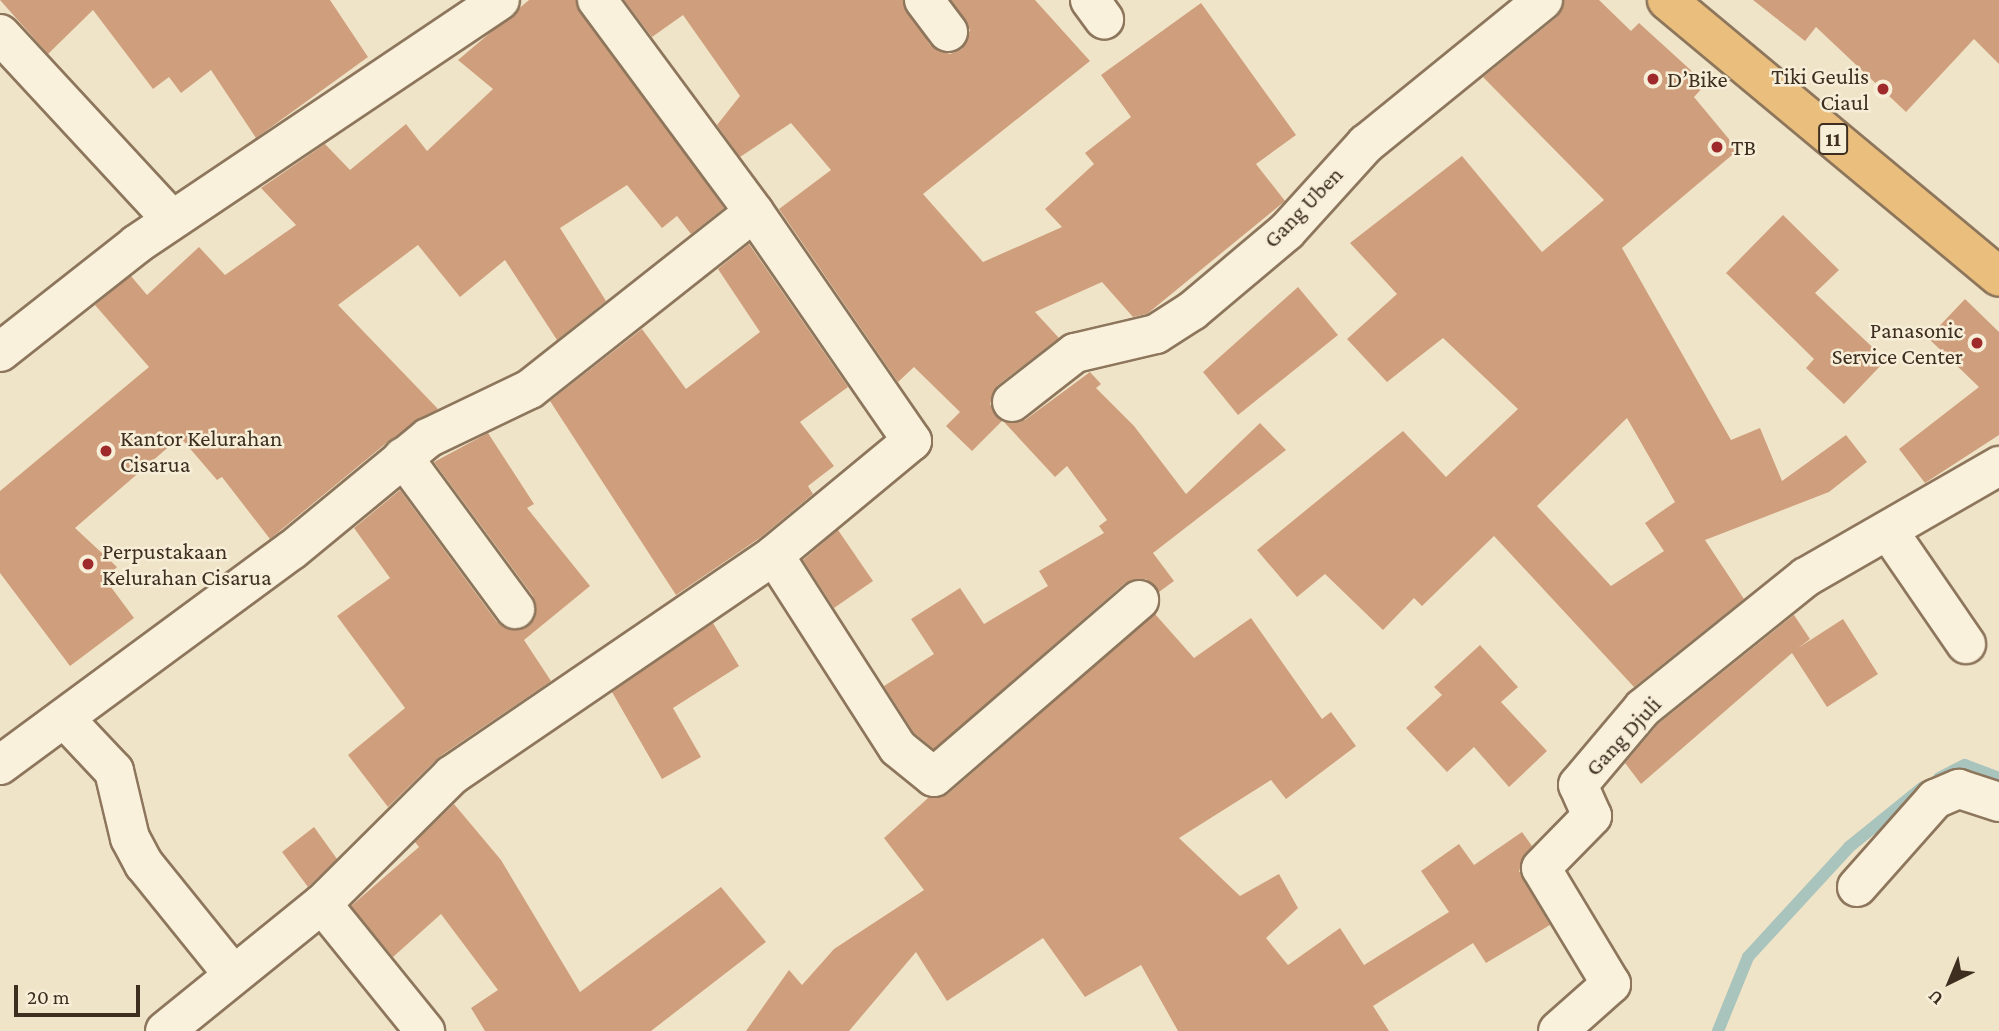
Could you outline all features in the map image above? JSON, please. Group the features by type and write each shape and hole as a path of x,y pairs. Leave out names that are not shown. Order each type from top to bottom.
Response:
{"highway":[{"name":"11","path":"1667,0 1999,277"}],"street":[{"path":"0,352 172,220 500,0"},
{"path":"165,1031 232,973 322,904 452,775 774,555 912,441 754,212 597,0"},
{"path":"924,0 948,32"},
{"name":"Gang Uben","path":"1012,402 1075,352 1156,334 1192,311 1287,231 1366,144 1543,0"},
{"path":"0,33 172,220"},
{"path":"0,765 292,550 403,457 460,420 530,389 754,212"},
{"path":"403,457 515,609"},
{"name":"Gang Djuli","path":"1558,1031 1611,984 1541,869 1592,816 1578,785 1643,708 1805,578 1889,532 1999,466"},
{"path":"1889,532 1966,644"},
{"path":"774,555 898,748 934,777 1139,600"},
{"path":"64,718 114,771 131,838 144,864 232,973"},
{"path":"1857,887 1935,799 1959,789 1999,802"},
{"path":"322,904 425,1031"}],"building":[{"path":"0,0 330,0 368,57 256,138 211,70 181,93 169,77 153,89 93,10 48,54"},
{"path":"529,0 576,0 724,208 691,234 677,216 662,228 627,185 560,228 606,301 557,340 505,260 460,297 418,245 338,305 438,409 390,440 270,539 222,477 217,480 180,437 75,528 117,567 105,579 134,618 70,666 0,573 0,491 149,367 95,305 131,276 147,295 199,247 225,275 296,225 261,188 325,144 350,170 406,124 427,151 493,89 458,60"},
{"path":"624,0 903,0 930,45 950,54 962,49 970,30 951,0 1035,0 1090,61 923,194 983,262 1062,227 1045,209 1094,164 1085,153 1131,117 1101,75 1201,3 1296,135 1256,164 1285,201 1147,314 1133,317 1102,282 1035,312 1059,338 998,385 990,404 1002,421 972,451 946,426 960,412 914,367 898,382 779,209 831,170 791,123 740,157 717,125 740,96 683,15 652,37"},
{"path":"1564,0 1599,0 1631,31 1639,23 1706,84 1694,97 1738,150 1622,248 1731,440 1760,428 1782,481 1846,435 1867,462 1829,492 1705,540 1744,599 1634,687 1494,536 1422,606 1414,598 1383,630 1325,574 1297,597 1257,550 1403,431 1446,477 1518,409 1443,338 1387,382 1347,339 1397,294 1350,243 1462,156 1542,252 1604,200 1483,77 1557,17","holes":["1627,418 1675,502 1645,523 1664,551 1611,586 1537,506"]},
{"path":"1753,0 1999,0 1999,64 1974,39 1906,112 1816,27 1805,41"},
{"path":"1783,215 1839,270 1815,293 1886,360 1844,404 1806,368 1814,359 1726,273"},
{"path":"749,244 848,387 800,422 834,466 808,486 813,494 761,537 676,595 550,401 642,329 686,389 760,332 718,269"},
{"path":"1298,287 1338,335 1238,415 1203,372"},
{"path":"1965,299 1999,332 1999,435 1925,483 1899,449 1979,387 1928,338"},
{"path":"1090,372 1101,384 1096,388 1134,426 1186,494 1260,423 1286,450 1153,553 1174,581 1159,592 1146,579 1125,583 934,749 914,733 884,686 934,654 911,619 960,588 984,624 1048,586 1039,571 1104,533 1099,526 1107,520 1067,466 1055,477 1004,422 1025,420"},
{"path":"488,433 534,504 527,508 590,586 524,640 551,681 439,757 388,807 348,755 405,708 337,616 390,578 354,528 400,490 497,622 507,629 527,627 535,617 533,596 434,462"},
{"path":"838,530 873,581 834,608 803,560"},
{"path":"1155,614 1194,658 1251,618 1322,719 1331,712 1356,746 1286,799 1271,780 1179,838 1240,896 1279,874 1298,908 1266,938 1288,965 1340,928 1364,965 1449,912 1421,871 1459,844 1474,865 1522,832 1532,846 1519,871 1550,925 1486,963 1473,943 1373,1006 1389,1031 1178,1031 1141,965 1085,997 1043,938 947,1001 916,952 849,1031 746,1031 789,970 802,985 834,949 924,890 884,838 928,798 948,794"},
{"path":"1794,615 1810,639 1798,648 1843,619 1878,674 1827,707 1792,653 1641,784 1625,763 1658,724"},
{"path":"713,623 739,666 673,708 701,757 662,779 612,692"},
{"path":"1480,645 1518,687 1501,702 1547,751 1509,787 1474,747 1447,772 1406,728 1442,695 1434,687"},
{"path":"454,804 501,860 580,992 721,887 766,942 651,1031 485,1031 471,1008 498,990 441,914 393,957 351,906 419,847 415,842"},
{"path":"314,827 337,859 308,887 282,852"}],"waterway":[{"path":"1939,778 1965,765 1999,778"},
{"path":"1718,1031 1748,957 1849,847 1923,787"}],"place":[{"name":"D’Bike","path":"1653,79"},
{"name":"Tiki Geulis Ciaul","path":"1883,89"},
{"name":"TB","path":"1717,147"},
{"name":"Panasonic Service Center","path":"1977,343"},
{"name":"Kantor Kelurahan Cisarua","path":"106,451"},
{"name":"Perpustakaan Kelurahan Cisarua","path":"88,564"}]}
